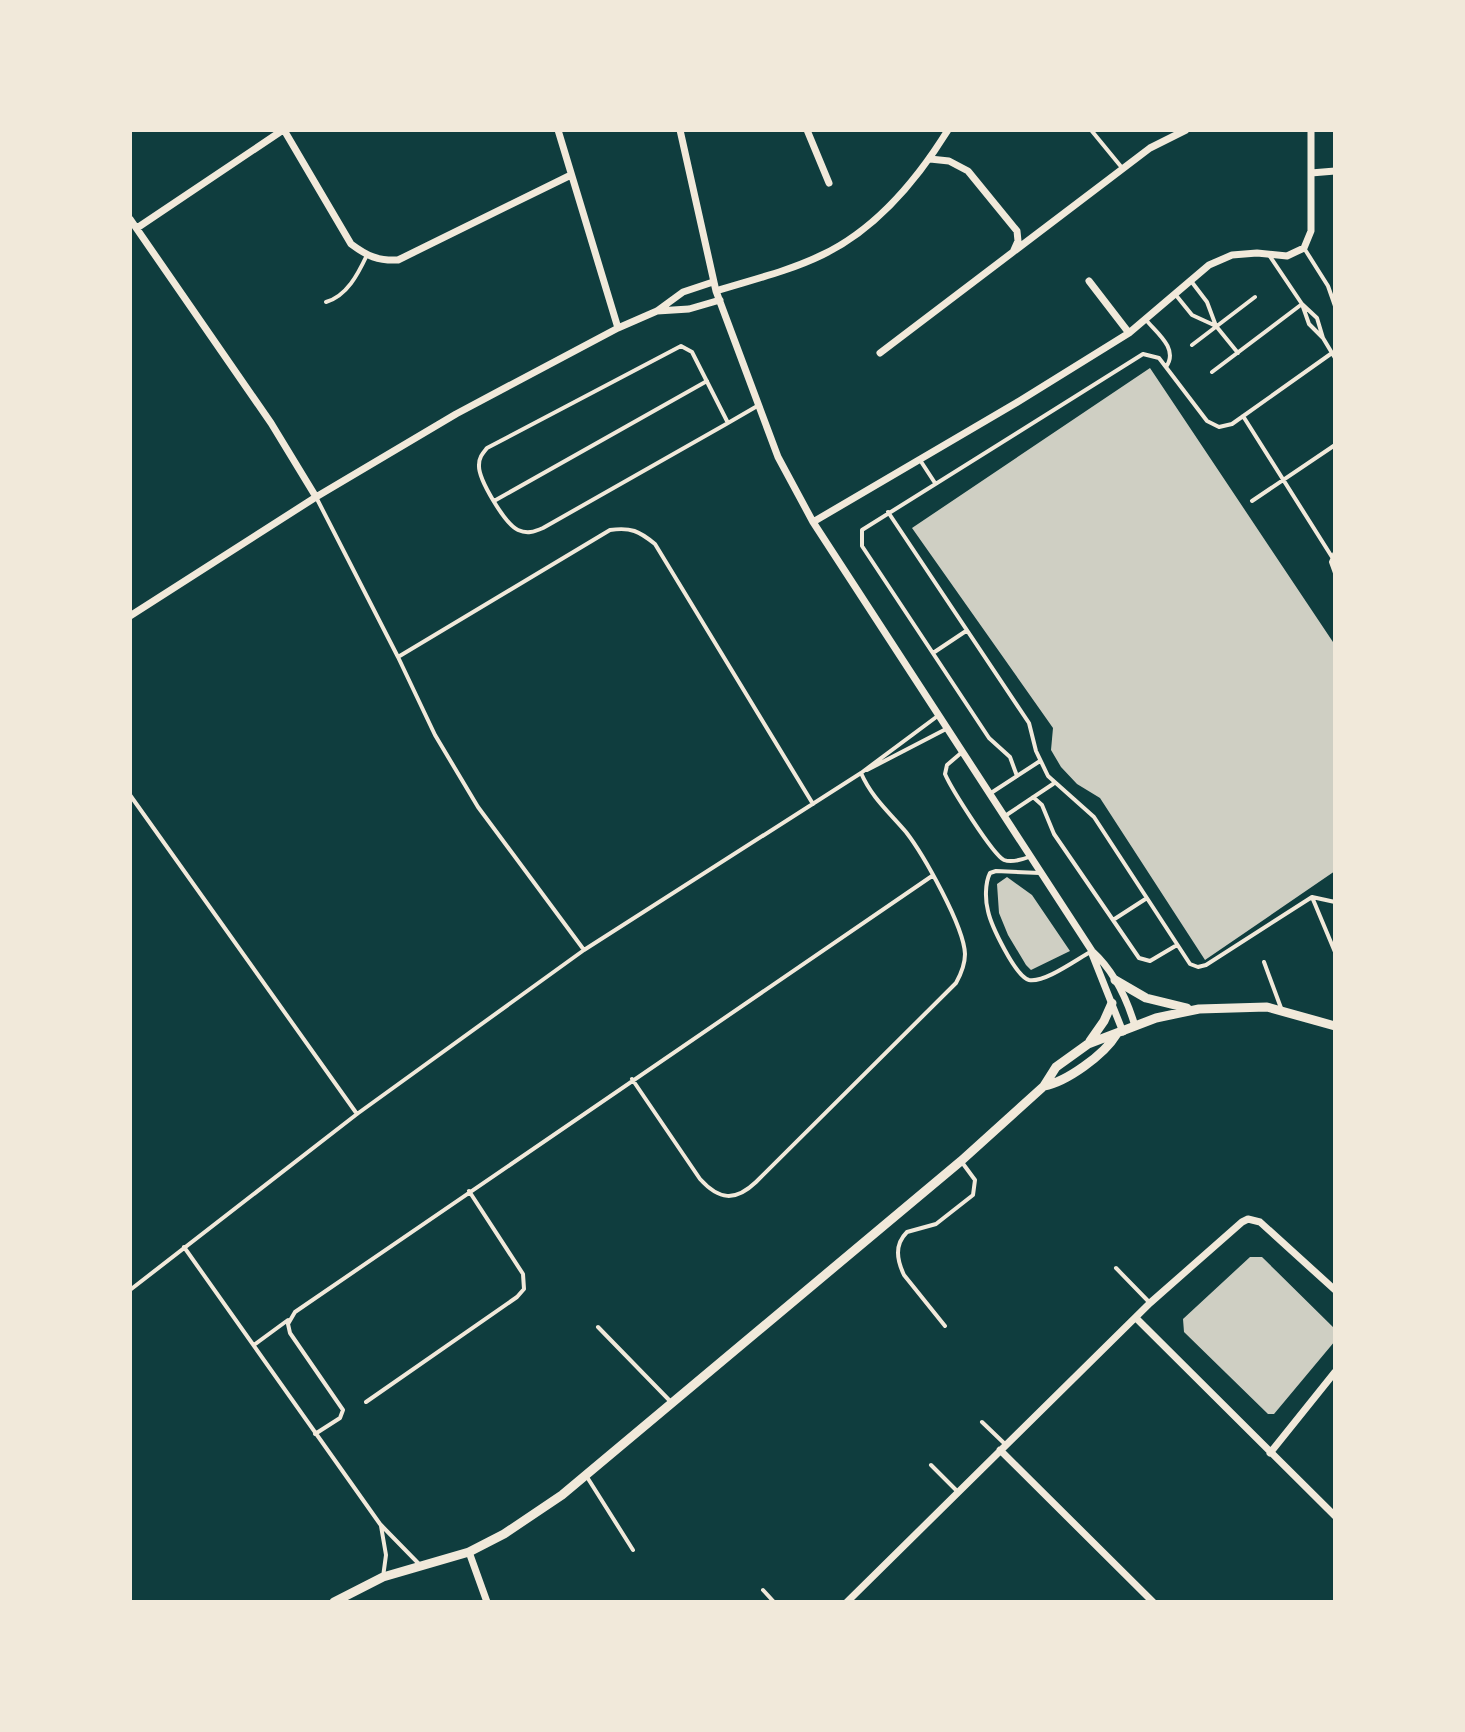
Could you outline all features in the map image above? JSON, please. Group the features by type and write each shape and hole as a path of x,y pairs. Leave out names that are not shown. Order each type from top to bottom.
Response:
{"street":[{"path":"137,228 284,130 351,244 381,260 398,260 571,175"},
{"path":"558,130 618,328"},
{"path":"680,130 715,286 778,457 813,522 1092,951 1115,980 1135,1026"},
{"path":"807,130 829,183"},
{"path":"130,616 316,497 456,414 618,328 657,311 683,292 802,263 835,249 883,213 930,159 948,130"},
{"path":"813,522 1129,333 1209,265 1232,255 1257,253 1287,256 1304,248 1311,231 1311,130"},
{"path":"880,353 1150,148 1181,131"},
{"path":"930,159 956,163 968,171 1017,231 1018,241 1014,251"},
{"path":"1311,173 1335,171"},
{"path":"130,219 271,423 316,497"},
{"path":"1089,281 1129,333"},
{"path":"657,311 689,309 720,300"},
{"path":"1092,951 1120,1033"},
{"path":"1115,980 1146,998 1199,1009"},
{"path":"1088,1044 1112,1003"},
{"path":"334,1602 383,1577 469,1552 504,1534 586,1475 961,1161 1044,1086 1056,1067 1088,1044 1156,1018 1199,1009 1257,1006 1335,1026"},
{"path":"1044,1086 1060,1081 1084,1065 1120,1033"},
{"path":"847,1602 1150,1303 1233,1228 1248,1219 1260,1222 1335,1290"},
{"path":"1136,1318 1335,1516"},
{"path":"1270,1453 1335,1372"},
{"path":"1003,1447 1153,1602"},
{"path":"469,1552 487,1602"}],"lane":[{"path":"1091,130 1123,169"},
{"path":"1304,248 1328,286 1335,306"},
{"path":"326,302 335,299 353,281 367,255"},
{"path":"1017,776 1010,757 989,738 861,541 862,530 1143,354 1159,358 1213,426 1226,427 1243,416 1333,355 1323,338 1317,318 1302,304 1269,255"},
{"path":"1190,280 1207,302 1216,326 1238,353"},
{"path":"1328,286 1335,292"},
{"path":"1175,294 1192,315 1216,326"},
{"path":"1192,345 1255,297"},
{"path":"1302,304 1309,324 1323,338"},
{"path":"1212,372 1302,304"},
{"path":"1146,320 1170,350 1170,361 1166,367"},
{"path":"728,423 692,352 686,347 677,347 487,448 480,458 479,471 494,501 513,527 536,531 728,423 759,405"},
{"path":"494,501 707,381"},
{"path":"1243,416 1334,554 1335,573"},
{"path":"1252,501 1335,445"},
{"path":"920,460 935,483"},
{"path":"316,497 435,735 478,807 584,950"},
{"path":"888,512 1029,723 1040,761 1054,783 1094,817 1190,964 1202,967 1312,897 1335,902"},
{"path":"398,657 610,530 628,527 641,532 655,544 813,804"},
{"path":"933,653 966,631"},
{"path":"130,1290 357,1114 584,950 861,773 939,715"},
{"path":"861,773 948,728"},
{"path":"963,751 947,765 945,774 985,838 1004,860 1031,856"},
{"path":"991,793 1040,761"},
{"path":"632,1079 709,1189 720,1195 734,1196 746,1191 956,983 963,970 963,941 932,876 907,834 877,802 861,773"},
{"path":"1005,816 1054,783"},
{"path":"130,795 357,1114"},
{"path":"1033,797 1042,805 1054,834 1142,961 1154,960 1177,945"},
{"path":"1042,873 996,871 990,873 987,880 988,911 1016,971 1029,980 1044,978 1092,951"},
{"path":"254,1345 289,1320 295,1312 469,1191 932,876"},
{"path":"1312,897 1335,952"},
{"path":"1113,920 1147,898"},
{"path":"1264,962 1282,1010"},
{"path":"945,1326 904,1275 898,1248 907,1232 936,1224 973,1195 975,1180 961,1161"},
{"path":"366,1402 517,1297 524,1289 523,1274 469,1191"},
{"path":"184,1247 380,1524 420,1565"},
{"path":"1116,1268 1150,1303"},
{"path":"289,1320 290,1333 343,1410 340,1418 315,1434"},
{"path":"598,1327 673,1404"},
{"path":"982,1422 1003,1447"},
{"path":"931,1465 958,1492"},
{"path":"586,1475 633,1550"},
{"path":"380,1524 386,1555 383,1577"},
{"path":"763,1590 774,1602"}],"building":[{"path":"1150,368 1335,645 1335,871 1205,960 1100,798 1077,784 1061,767 1051,750 1053,728 912,528"},
{"path":"1007,877 1032,895 1070,951 1031,970 1026,965 999,913 997,884"},
{"path":"1250,1257 1262,1257 1335,1329 1335,1341 1274,1414 1268,1414 1184,1332 1183,1319"}]}
